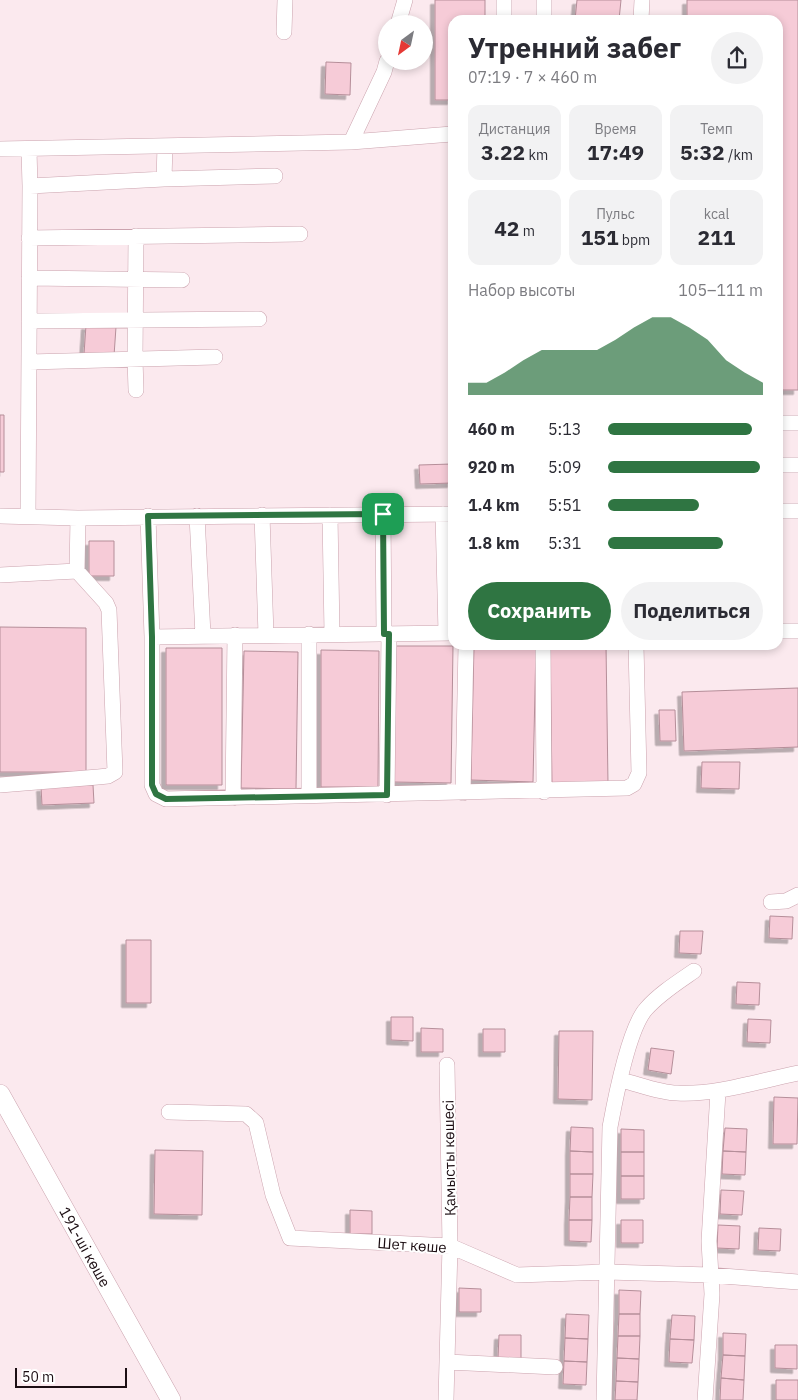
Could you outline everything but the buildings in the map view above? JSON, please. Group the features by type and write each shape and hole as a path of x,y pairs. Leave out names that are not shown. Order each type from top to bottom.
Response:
{"main road":[{"name":"191-ші көше","path":"0,1094 171,1400"}],"street":[{"path":"284,32 285,0"},
{"path":"401,15 405,0"},
{"path":"504,0 504,15"},
{"path":"544,0 544,15"},
{"path":"641,15 642,0"},
{"path":"351,142 385,70"},
{"path":"0,149 29,150 351,142 448,134"},
{"path":"164,179 165,146"},
{"path":"28,517 29,150"},
{"path":"30,186 164,179 275,176"},
{"path":"29,238 300,234"},
{"path":"136,236 136,390"},
{"path":"29,278 182,280"},
{"path":"29,321 259,319"},
{"path":"29,362 215,357"},
{"path":"783,423 798,423"},
{"path":"783,465 798,465"},
{"path":"783,511 798,511"},
{"path":"383,514 387,634 387,795"},
{"path":"0,516 78,518 448,514"},
{"path":"262,515 266,635"},
{"path":"330,515 332,634"},
{"path":"148,516 152,637 152,785 156,794 166,799 544,792 620,790 627,788 634,784 639,773 636,650"},
{"path":"197,516 203,635"},
{"path":"0,786 108,776 114,772 109,610 106,603 77,571 78,518"},
{"path":"0,575 77,571"},
{"path":"783,631 798,631"},
{"path":"152,637 448,633"},
{"path":"308,796 309,634"},
{"path":"233,798 235,635"},
{"path":"463,793 466,650"},
{"path":"543,650 544,792"},
{"path":"771,902 786,901 798,894"},
{"path":"604,1400 610,1127 636,1023 646,1009 694,971"},
{"name":"Қамысты көшесі","path":"446,1400 450,1246 447,1065"},
{"path":"621,1080 675,1093 718,1092 759,1081 798,1074"},
{"path":"705,1400 712,1294 709,1240 718,1092"},
{"name":"Шет көше","path":"169,1112 246,1114 256,1123 273,1195 290,1238 450,1246 517,1275 608,1272 710,1275 798,1282"},
{"path":"447,1362 556,1367"}],"route":[{"path":"383,514 384,634 389,634 387,795 166,799 156,794 152,785 152,637 148,516 383,514"}]}
